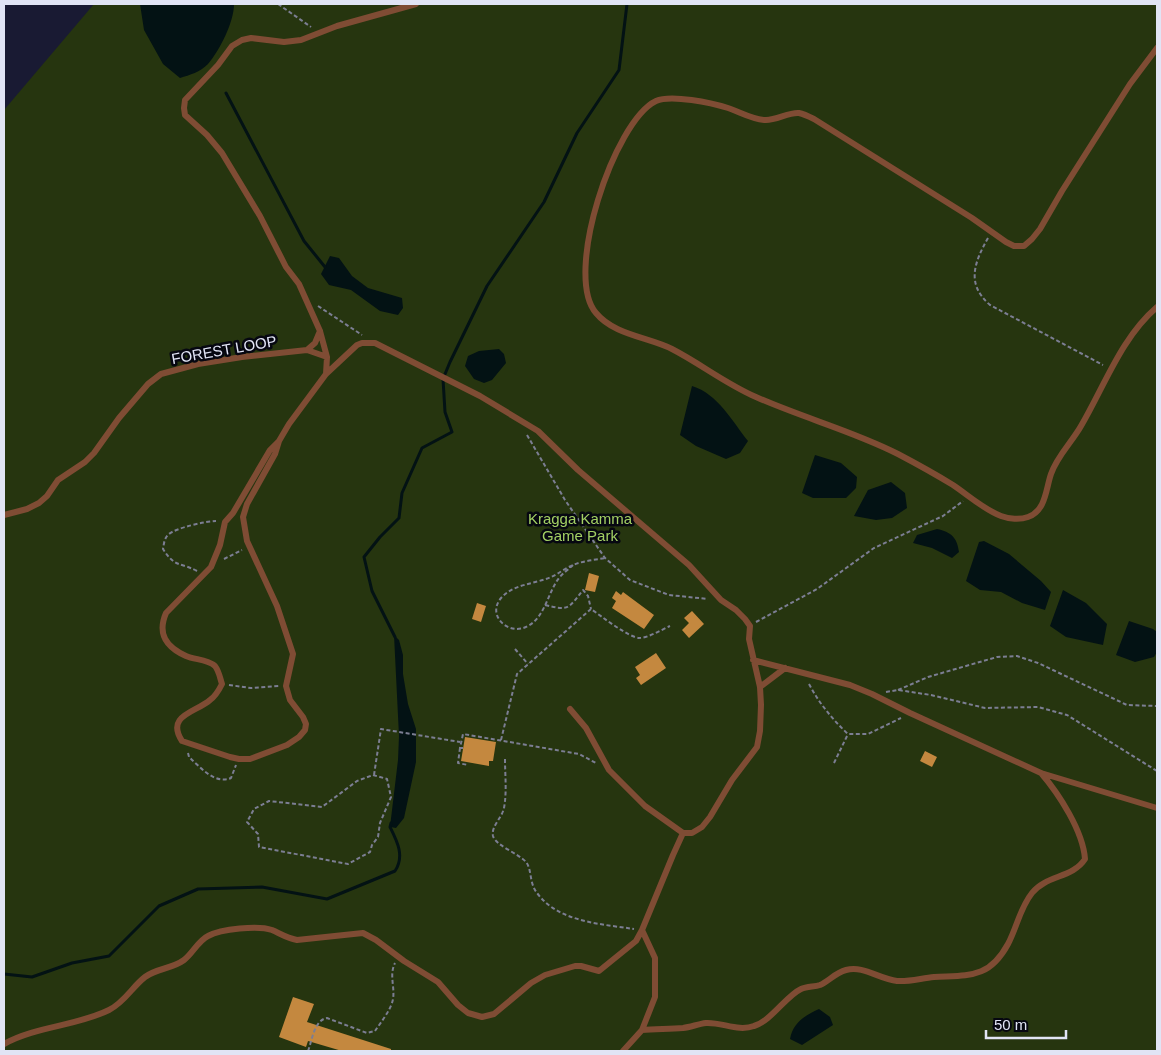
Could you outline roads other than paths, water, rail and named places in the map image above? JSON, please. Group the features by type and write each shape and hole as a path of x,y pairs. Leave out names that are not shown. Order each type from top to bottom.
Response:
{"lane":[{"path":"326,374 327,357 320,331 306,297 286,267 235,173 207,134 185,115 185,100 218,65 232,46 242,40 261,38 284,42 301,40 337,26 416,4"},
{"path":"1157,48 1130,84 1040,229 1024,246 1014,246 814,119 802,114 796,112 780,118 766,120 712,104 664,98 656,101 648,106 632,125 604,180 594,210 586,259 585,280 590,305 596,313 614,327 634,336 671,348 719,378 753,396 864,438 898,454 954,486 1000,516 1015,519 1028,518 1042,505 1051,473 1058,459 1081,426 1111,369 1134,331 1146,316 1157,307"},
{"path":"307,350 314,343 320,331"},
{"path":"279,441 270,450 233,513 225,522 220,545 211,567 166,613 162,623 161,630 164,638 171,646 186,656 204,660 215,666 222,684 218,693 211,700 184,715 179,720 179,736 182,741 239,759 250,759 288,745 299,737 304,730 306,724 290,700 286,686 292,654 277,606 249,547 244,531 243,517 246,504 275,454 279,441 289,424 326,374 356,345 362,343 375,343 480,396 538,431 586,476 690,565 721,600 736,610 750,626 749,639 760,687 762,705 760,731 756,747 732,780 710,818 702,827 692,833 683,833 645,806 609,770 586,728 570,709"},
{"name":"FOREST LOOP","path":"4,515 27,509 39,503 47,496 58,480 85,462 148,384 161,374 198,364 242,356 307,350 327,357"},
{"path":"233,513 243,517"},
{"path":"754,660 850,685 1041,773 1157,808"},
{"path":"760,687 785,668"},
{"path":"642,1030 685,1028 705,1023 741,1028 755,1026 770,1016 801,989 820,985 835,974 847,969 859,969 889,980 903,981 975,974 989,967 1008,944 1026,900 1034,890 1044,882 1081,866 1085,859 1080,840 1060,799 1041,773"},
{"path":"4,1044 34,1031 99,1014 111,1009 126,998 146,976 184,960 209,935 248,928 271,930 286,938 297,940 363,933 438,982 458,1005 468,1013 482,1017 494,1014 531,983 545,975 575,966 599,972 636,941 683,833"},
{"path":"623,1051 642,1030 655,997 655,958 642,930"}],"waterway":[{"path":"395,637 372,591 364,557 399,518 402,493 422,448 452,432 445,412 443,379 487,286 544,202 577,133 619,70 627,4"},
{"path":"226,93 304,241 325,267"},
{"path":"4,974 32,977 72,963 109,956 159,906 198,889 262,887 327,899 395,871 400,854 390,827 391,823"}],"park label":[{"name":"Kragga Kamma Game Park","path":"580,528"}]}
